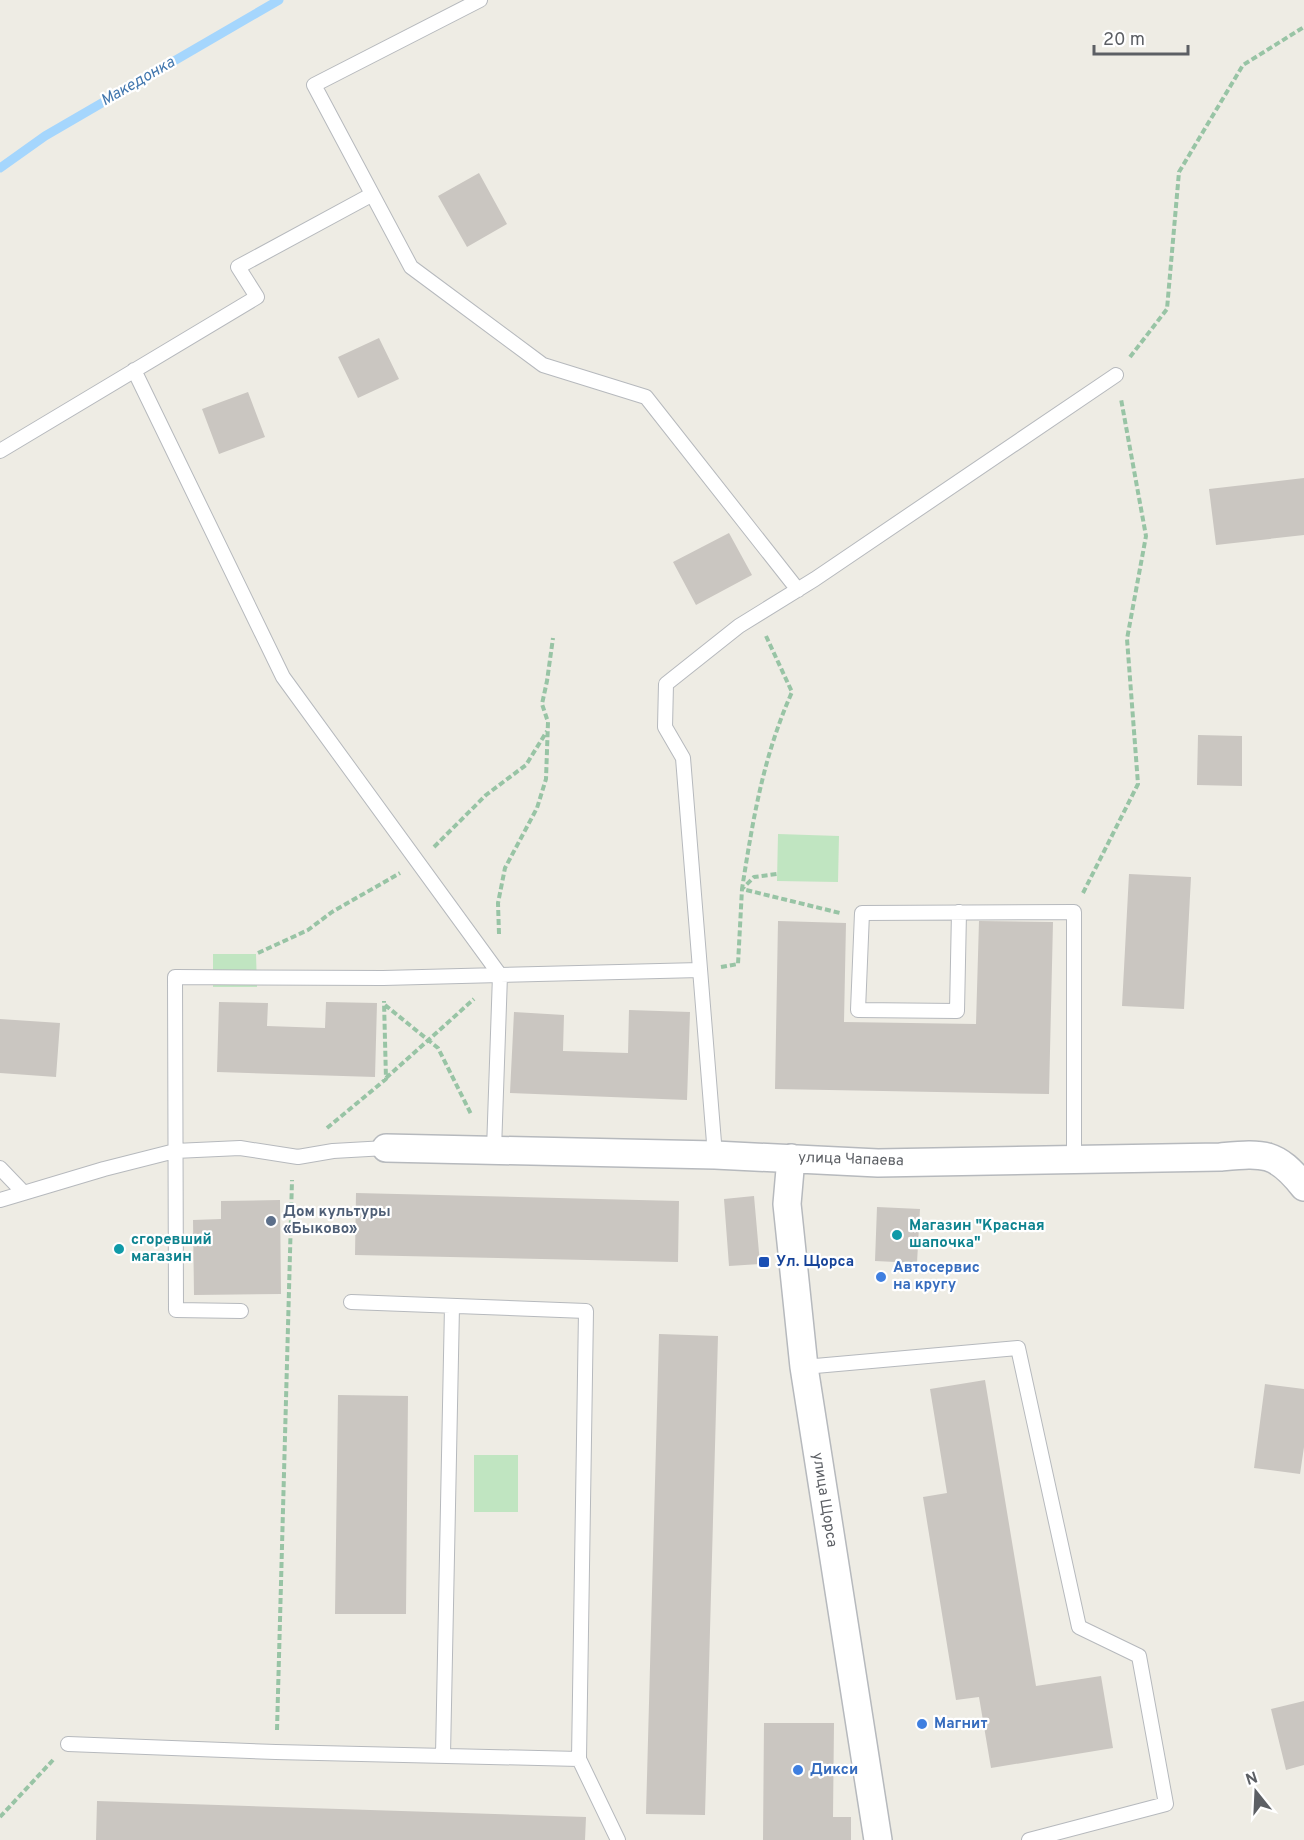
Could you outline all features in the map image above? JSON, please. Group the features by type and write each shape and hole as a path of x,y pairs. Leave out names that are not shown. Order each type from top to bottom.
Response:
{"street":[{"name":"улица Чапаева","path":"386,1148 715,1155 878,1163 1220,1157 1257,1154 1273,1158 1290,1169 1304,1187"},
{"name":"улица Щорса","path":"791,1158 787,1204 804,1367 878,1840"}],"lane":[{"path":"480,0 314,85 371,195 411,267 534,358 543,364 646,397 798,590"},
{"path":"0,450 257,297 238,267 371,195"},
{"path":"134,370 283,677 500,975 491,1150"},
{"path":"715,1155 683,758 665,727 666,684 739,626 798,590 1116,375"},
{"path":"959,912 957,1011 858,1010 861,913 959,912 1074,912 1074,1160"},
{"path":"241,1311 176,1310 175,977 383,978 700,970"},
{"path":"0,1200 104,1169 175,1151 240,1148 293,1156 386,1148"},
{"path":"0,1168 24,1193"},
{"path":"351,1302 586,1311 579,1759 618,1840"},
{"path":"443,1755 452,1306"},
{"path":"804,1367 1018,1348 1079,1627 1139,1656 1166,1804 1075,1835 1029,1840"},
{"path":"68,1744 276,1752 579,1759"}],"path":[{"path":"1074,912 1137,784 1127,639 1146,536 1116,375 1167,309 1179,172 1243,65 1304,27"},
{"path":"700,970 738,964 742,889 756,803 776,728 792,692 756,616"},
{"path":"276,1752 293,1156 386,1079 500,975 498,903 505,868 537,808 546,779 548,722 542,704 553,638"},
{"path":"742,889 754,877 777,874"},
{"path":"742,889 861,918"},
{"path":"383,978 386,1079"},
{"path":"384,1005 438,1048 491,1150"},
{"path":"0,1817 68,1744"}],"green space":[{"path":"778,834 839,836 838,882 777,881"},
{"path":"213,954 256,954 257,987 213,987"},
{"path":"474,1455 518,1455 518,1512 474,1512"}],"building":[{"path":"479,173 507,224 467,247 438,196"},
{"path":"379,338 399,379 358,398 338,357"},
{"path":"248,392 265,437 219,454 202,409"},
{"path":"1304,478 1304,535 1216,545 1209,489"},
{"path":"729,533 752,575 696,605 673,562"},
{"path":"1198,735 1242,736 1242,786 1197,785"},
{"path":"1129,874 1191,877 1184,1009 1122,1006"},
{"path":"778,921 846,923 844,1022 976,1024 979,921 1053,922 1049,1094 775,1089"},
{"path":"219,1002 268,1003 267,1026 325,1028 326,1002 377,1003 375,1077 217,1072"},
{"path":"629,1010 690,1012 687,1100 510,1093 514,1012 564,1015 563,1051 628,1053"},
{"path":"0,1019 60,1023 56,1077 0,1073"},
{"path":"356,1193 679,1201 678,1262 355,1255"},
{"path":"754,1196 760,1264 729,1266 724,1199"},
{"path":"280,1200 281,1294 194,1295 193,1220 221,1219 221,1201"},
{"name":"Магазин \"Красная шапочка\"","path":"877,1207 920,1209 917,1263 875,1261"},
{"path":"659,1334 718,1336 705,1815 646,1814"},
{"path":"985,1380 1036,1686 1101,1676 1113,1748 991,1768 979,1697 956,1700 923,1497 947,1493 930,1389"},
{"path":"1265,1384 1304,1389 1304,1447 1300,1474 1254,1468"},
{"path":"338,1395 408,1396 406,1614 335,1614"},
{"path":"1304,1701 1304,1765 1286,1770 1271,1709"},
{"name":"Дикси","path":"764,1723 834,1723 833,1817 851,1817 851,1840 763,1840"},
{"path":"97,1801 586,1817 585,1840 96,1840"}],"waterway":[{"name":"Македонка","path":"0,168 45,136 279,0"}],"place":[{"name":"Дом культуры «Быково»","path":"271,1221"},
{"name":"Магазин \"Красная шапочка\"","path":"897,1235"},
{"name":"сгоревший магазин","path":"119,1249"},
{"name":"Ул. Щорса","path":"764,1262"},
{"name":"Автосервис на кругу","path":"881,1277"},
{"name":"Магнит","path":"922,1724"},
{"name":"Дикси","path":"798,1770"}]}
